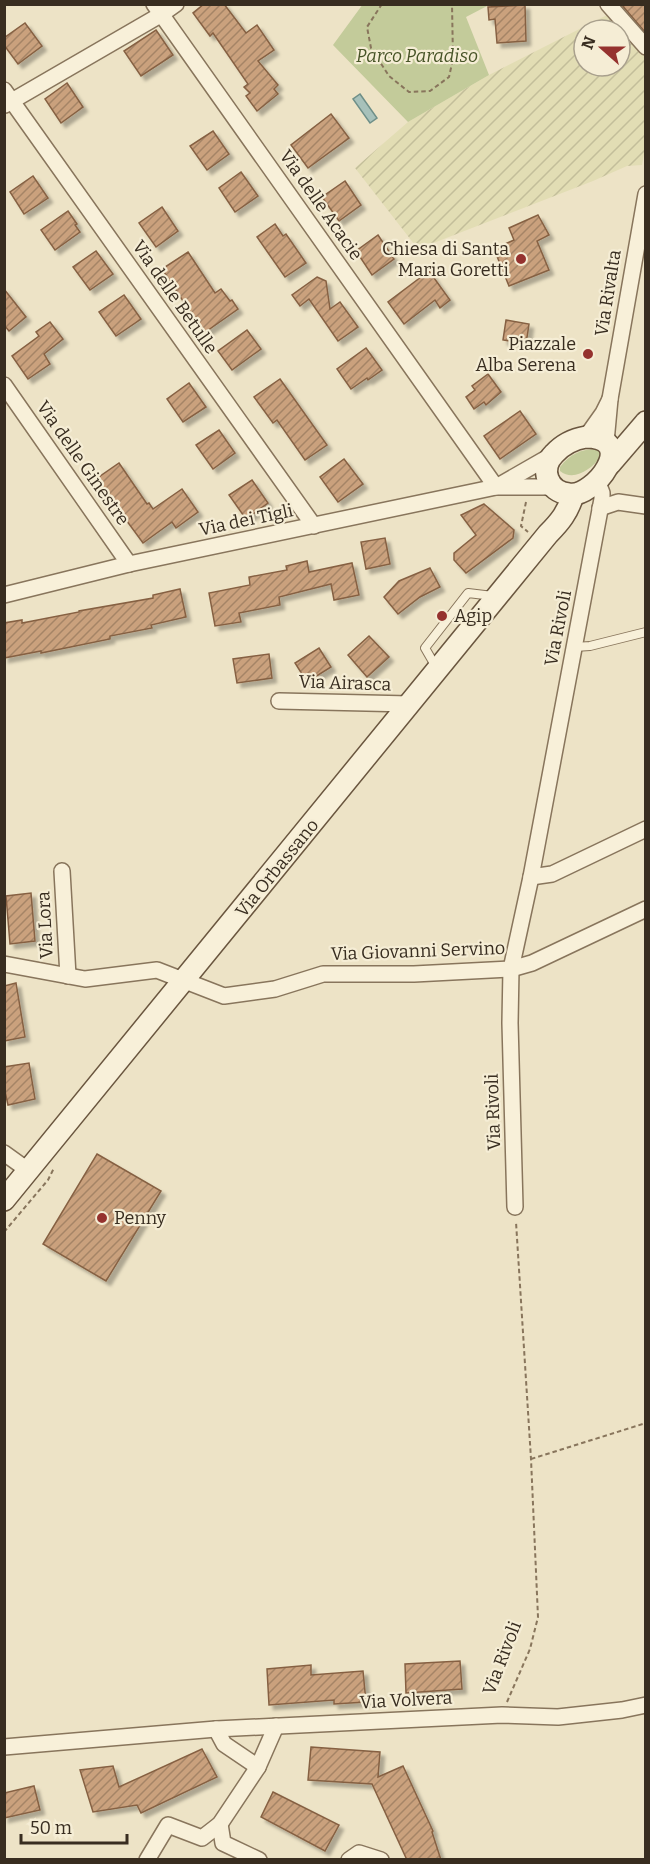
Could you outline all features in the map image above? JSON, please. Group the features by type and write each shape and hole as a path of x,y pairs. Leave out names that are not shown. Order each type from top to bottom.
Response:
{"main road":[{"path":"552,455 571,441 596,440 620,435 645,411"},
{"path":"561,491 603,472 645,422"},
{"path":"596,440 611,455 603,472"},
{"name":"Via Orbassano","path":"4,1200 548,534 561,491 547,480 546,472 552,455"}],"street":[{"path":"7,99 158,9 176,4"},
{"path":"610,6 645,47"},
{"name":"Via delle Acacie","path":"158,9 496,487"},
{"name":"Via delle Betulle","path":"7,99 314,526"},
{"name":"Via Rivalta","path":"596,440 610,399 645,194"},
{"name":"Via delle Ginestre","path":"4,385 129,564"},
{"name":"Via dei Tigli","path":"496,487 552,455"},
{"name":"Via Rivoli","path":"515,1207 510,1023 512,969 600,508 603,472"},
{"name":"Via dei Tigli","path":"4,595 129,564 496,487 561,491"},
{"path":"561,491 600,508 618,502 645,506"},
{"name":"Via Airasca","path":"279,701 410,704"},
{"path":"531,877 552,873 645,829"},
{"name":"Via Lora","path":"62,871 68,976"},
{"name":"Via Giovanni Servino","path":"184,982 224,996 275,989 323,974 414,974 512,969 532,963 645,909"},
{"name":"Via Lora","path":"4,964 86,979 157,970 184,982"},
{"path":"4,1153 28,1171"},
{"name":"Via Volvera","path":"4,1747 216,1729 502,1715 558,1717 622,1710 645,1705"},
{"path":"202,1838 220,1824 258,1767 276,1726"},
{"path":"216,1729 224,1744 258,1767"},
{"path":"220,1824 223,1843"},
{"path":"147,1860 168,1825 223,1843 259,1860"},
{"path":"349,1860 359,1853 381,1860"}],"lane":[{"path":"574,647 590,646 645,632"}],"path":[{"path":"382,4 367,27 371,48 389,76 409,92 430,91 449,77 453,59 452,4"},
{"name":"Via Rivoli","path":"502,1715 530,1648 538,1617 531,1459 515,1207"},
{"path":"531,1459 645,1423"}],"shaded area":[{"path":"609,14 613,18 601,18"},
{"path":"572,33 572,78 632,78 632,39 645,53 646,143 642,165 627,166 418,249 355,168 408,122 489,75"}],"green space":[{"name":"Parco Paradiso","path":"363,4 489,5 466,17 489,75 408,122 333,45"},
{"path":"597,449 601,453 600,458 582,473 571,475 560,471 560,467 572,456 581,451"}],"water":[{"path":"360,94 377,118 370,123 353,99"}],"building":[{"path":"204,4 224,4 246,33 257,25 274,50 258,61 278,85 274,89 278,94 257,111 246,96 250,93 244,87 248,84 213,33 210,36 193,13"},
{"path":"621,4 645,4 645,32"},
{"path":"525,5 526,41 497,43 495,19 489,20 488,7"},
{"path":"25,23 42,46 18,64 4,45 4,38"},
{"path":"156,30 173,55 141,76 124,51"},
{"path":"67,83 83,107 61,123 45,99"},
{"path":"331,114 349,138 308,168 291,145"},
{"path":"213,131 229,154 207,170 190,146"},
{"path":"241,172 258,196 235,212 219,188"},
{"path":"33,176 48,198 24,214 10,192"},
{"path":"345,181 361,205 339,221 322,197"},
{"path":"162,207 178,231 156,247 139,223"},
{"path":"68,211 80,232 55,250 41,230"},
{"name":"Chiesa di Santa Maria Goretti","path":"538,215 549,235 537,241 549,270 509,286 494,249 514,240 509,228"},
{"path":"275,224 283,236 286,234 306,263 285,277 257,237"},
{"path":"378,235 394,259 372,275 356,251"},
{"path":"96,251 113,274 90,290 73,267"},
{"path":"188,252 215,293 221,289 238,309 204,333 162,269"},
{"path":"429,271 450,300 440,308 435,300 404,324 388,302"},
{"path":"317,277 326,281 330,309 340,302 358,327 338,341 309,299 300,306 292,295"},
{"path":"4,289 26,317 9,331 4,325"},
{"path":"124,295 141,319 116,336 99,312"},
{"path":"506,320 529,324 526,344 503,340"},
{"path":"50,322 63,339 44,354 50,364 28,379 12,356 39,336 36,332"},
{"path":"247,330 261,349 232,370 218,351"},
{"path":"366,348 382,370 351,389 337,369"},
{"path":"488,374 501,392 486,405 484,402 474,409 466,397 475,390 472,386"},
{"path":"280,379 327,445 305,460 277,420 273,423 254,397"},
{"path":"189,383 206,407 183,422 167,399"},
{"path":"520,411 536,434 500,459 484,436"},
{"path":"219,430 235,453 213,469 196,445"},
{"path":"344,459 363,484 338,502 320,477"},
{"path":"119,463 147,504 149,503 153,509 182,489 198,512 176,528 172,522 143,543 96,479"},
{"path":"252,480 268,503 246,519 229,495"},
{"path":"484,504 514,530 513,538 466,573 454,560 454,553 476,535 461,515"},
{"path":"385,538 390,564 366,569 361,542"},
{"path":"307,561 309,572 352,563 359,595 334,600 331,584 279,597 280,605 239,613 241,622 215,626 209,593 250,585 249,577 287,570 286,566"},
{"path":"430,568 440,587 420,597 398,614 384,597 399,581"},
{"path":"180,589 186,617 151,625 152,628 110,636 110,639 4,658 4,623 22,620 22,623 153,598 153,595"},
{"path":"369,636 389,657 367,677 348,655"},
{"path":"319,648 331,667 307,682 295,663"},
{"path":"269,654 272,678 237,683 233,659"},
{"path":"31,893 35,941 10,944 6,896"},
{"path":"16,983 25,1037 4,1041 4,986"},
{"path":"29,1063 35,1099 8,1105 4,1087 4,1067"},
{"path":"97,1154 161,1191 106,1281 43,1244"},
{"path":"460,1661 462,1689 406,1693 405,1664"},
{"path":"311,1665 311,1675 363,1671 366,1702 334,1704 334,1700 269,1705 267,1669"},
{"path":"311,1747 380,1752 378,1777 403,1766 433,1831 441,1860 407,1860 372,1784 308,1780"},
{"path":"202,1749 217,1777 141,1813 137,1805 93,1812 80,1770 113,1766 119,1787"},
{"path":"34,1786 40,1810 4,1818 4,1793"},
{"path":"273,1792 339,1825 325,1851 261,1817"}],"place":[{"name":"Chiesa di Santa Maria Goretti","path":"521,259"},
{"name":"Piazzale Alba Serena","path":"588,354"},
{"name":"Agip","path":"442,616"},
{"name":"Penny","path":"102,1218"}]}
